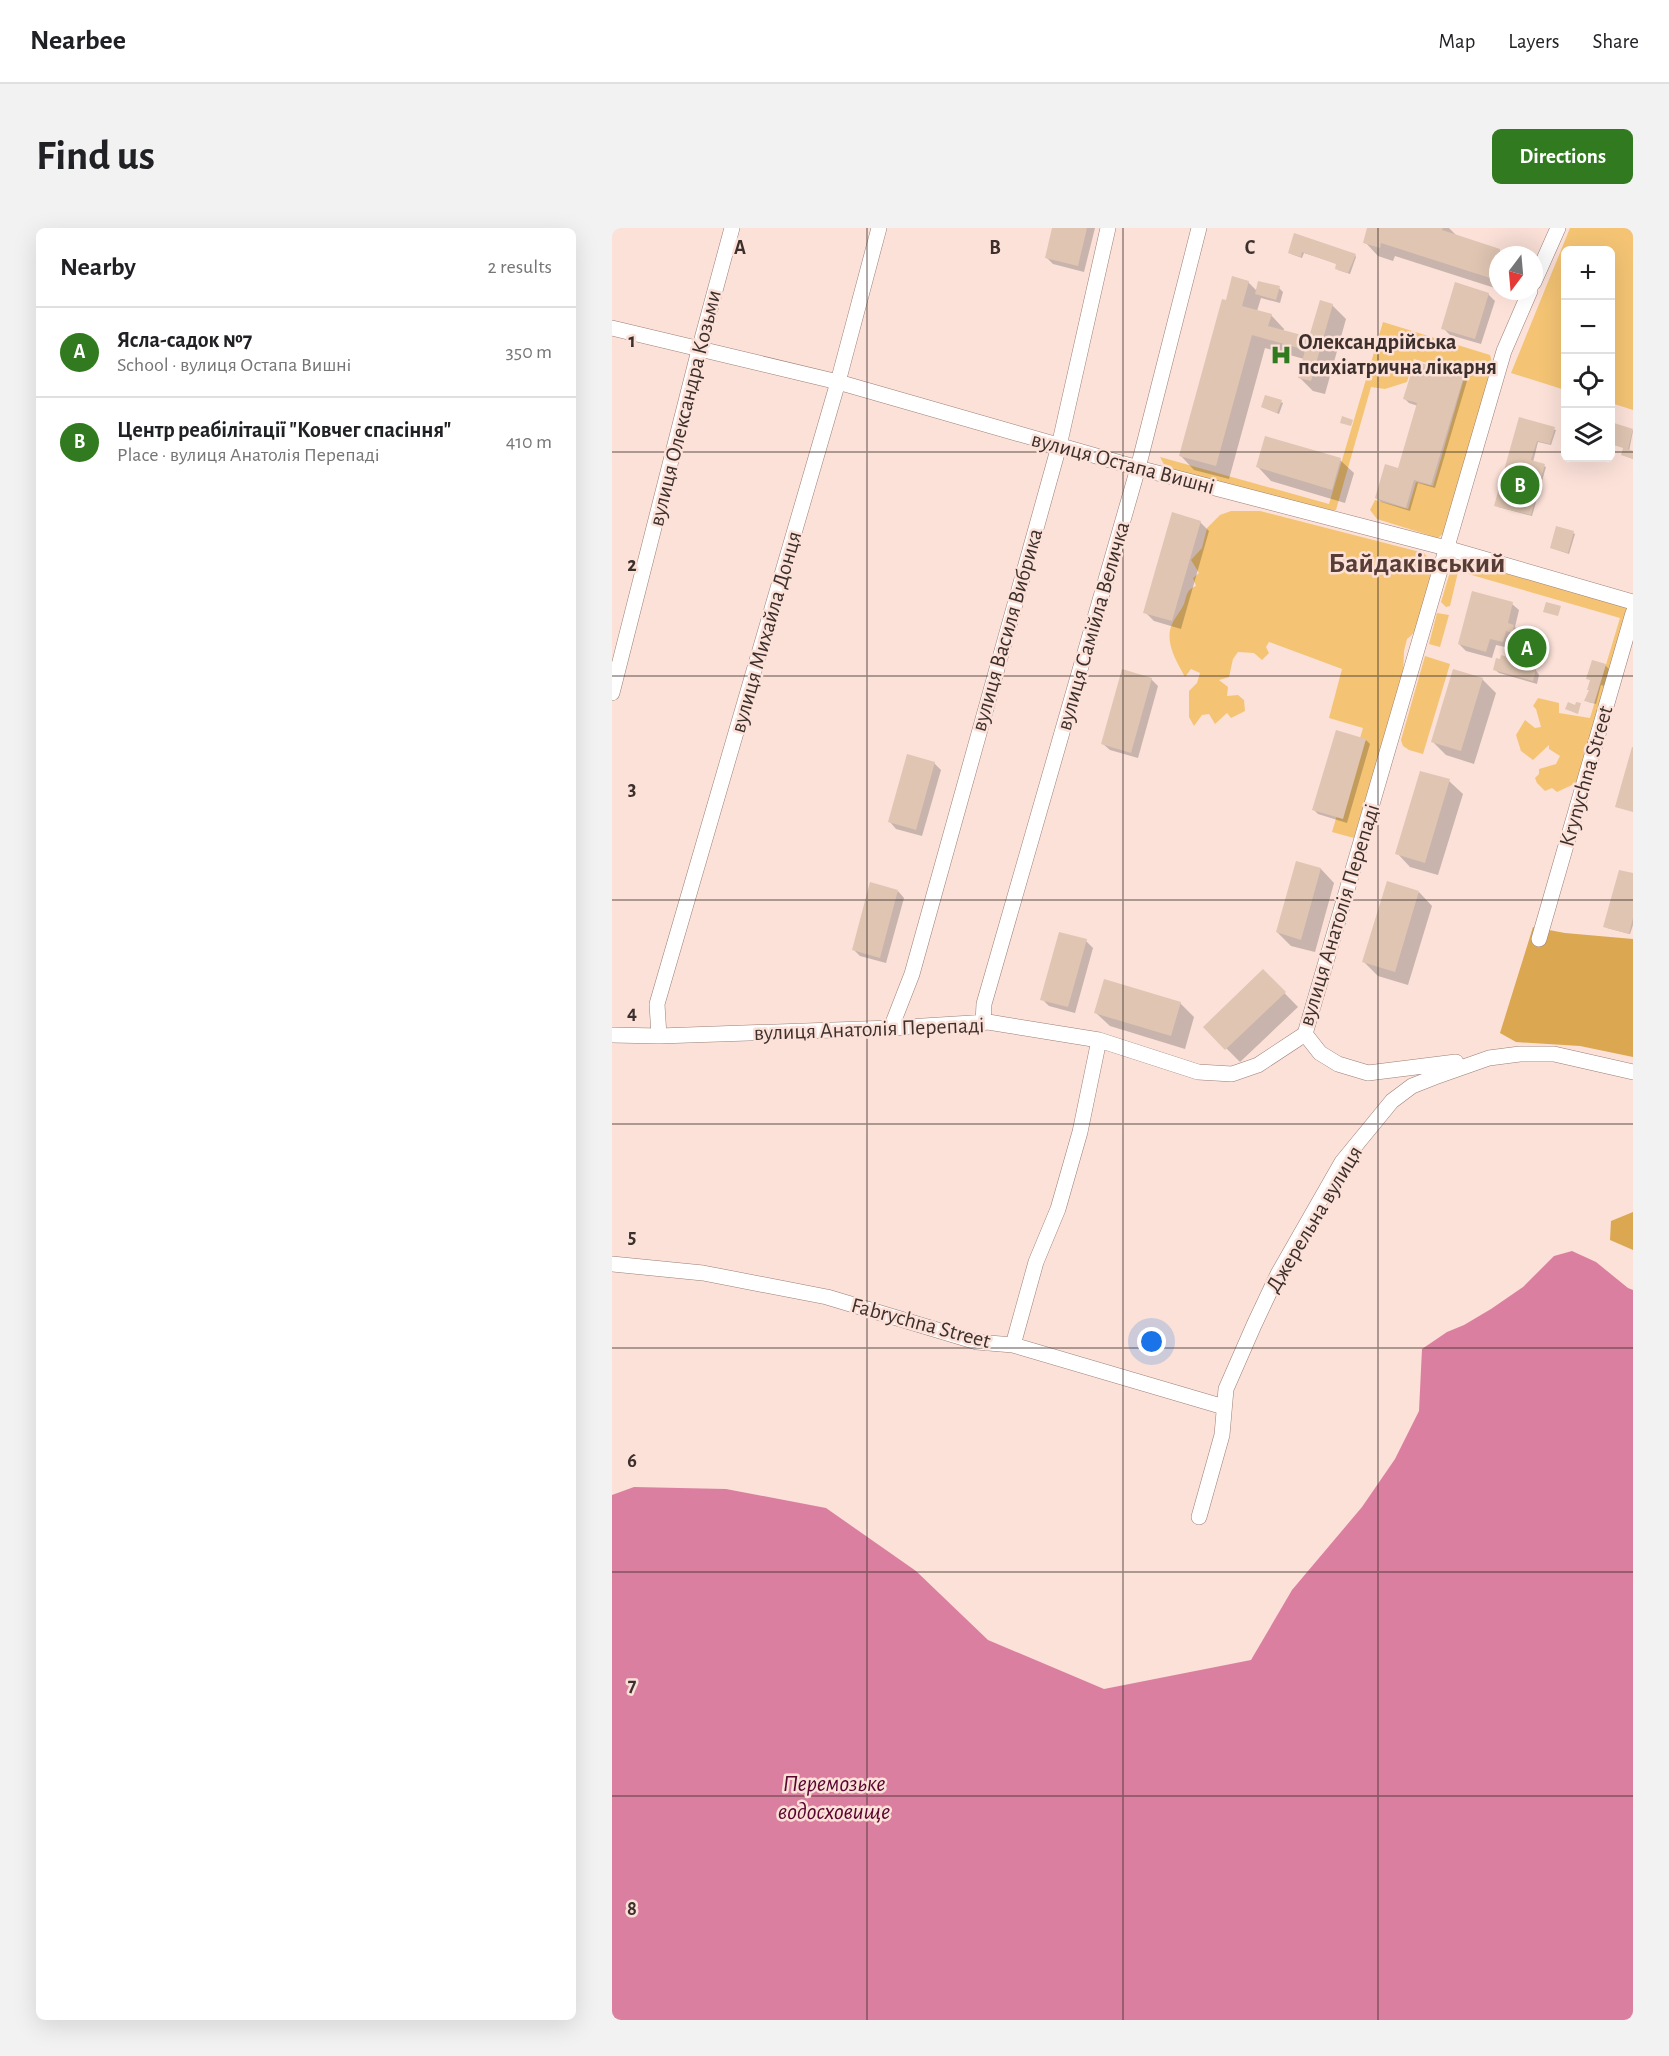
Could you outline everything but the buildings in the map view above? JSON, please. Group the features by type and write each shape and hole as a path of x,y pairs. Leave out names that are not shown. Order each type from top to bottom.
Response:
{"street":[{"name":"вулиця Олександра Козьми","path":"612,693 732,228"},
{"name":"вулиця Михайла Донця","path":"658,1036 657,1004 838,382 879,228"},
{"name":"вулиця Василя Вибрика","path":"891,1028 912,974 1059,446 1108,228"},
{"name":"вулиця Самійла Величка","path":"983,1023 984,1004 1138,468 1199,228"},
{"path":"1543,262 1558,228"},
{"name":"вулиця Анатолія Перепаді","path":"612,1035 658,1036 983,1023 1099,1040 1198,1072 1232,1074 1258,1065 1305,1034 1504,351 1526,300"},
{"name":"вулиця Остапа Вишні","path":"612,328 838,382 1138,468 1446,549 1633,602"},
{"name":"Krynychna Street","path":"1539,939 1633,613"},
{"path":"1305,1034 1320,1053 1338,1064 1368,1073 1489,1058"},
{"path":"1013,1345 1036,1263 1058,1209 1080,1132 1099,1040"},
{"name":"Джерельна вулиця","path":"1199,1517 1222,1435 1226,1389 1278,1274 1342,1162 1392,1101 1412,1086 1427,1080 1489,1058 1520,1054 1554,1054 1633,1072"},
{"name":"Fabrychna Street","path":"612,1264 703,1273 827,1297 977,1342 1013,1345 1224,1407"}],"shaded area":[{"path":"1570,228 1633,228 1633,410 1615,404 1615,246 1563,246"},
{"path":"1561,250 1561,389 1511,373 1541,300 1543,300 1543,294"},
{"path":"1383,322 1490,355 1493,366 1444,533 1438,538 1377,519 1370,510 1375,500 1408,509 1416,482 1433,486 1465,375 1414,359 1407,382 1385,389 1371,387 1336,510 1326,513 1167,470 1160,457 1329,504"},
{"path":"1231,511 1260,511 1424,553 1433,564 1422,616 1413,634 1407,639 1403,675 1354,838 1332,832 1363,728 1329,718 1342,669 1269,642 1266,647 1269,653 1262,660 1254,653 1238,652 1233,659 1229,677 1219,680 1228,687 1227,696 1238,695 1244,700 1245,711 1231,718 1227,713 1215,724 1209,714 1202,715 1194,726 1189,717 1189,691 1197,683 1200,673 1191,669 1185,677 1172,652 1170,631 1187,593 1196,586 1193,578 1199,573 1191,560 1202,548 1207,528 1220,515"},
{"path":"1459,568 1450,606 1446,607 1441,602 1450,572"},
{"path":"1487,568 1631,608 1576,787 1572,785 1557,792 1552,788 1545,791 1535,778 1539,774 1539,769 1556,764 1560,756 1549,749 1549,745 1533,760 1521,751 1516,735 1525,720 1535,728 1541,727 1533,706 1538,698 1559,703 1559,713 1590,718 1620,618 1465,573 1468,569"},
{"path":"1437,613 1449,615 1440,647 1429,644"},
{"path":"1425,656 1450,664 1423,754 1409,750 1403,746 1401,740"},
{"path":"1533,927 1565,933 1633,939 1633,1057 1580,1046 1516,1042 1500,1033"},
{"path":"1633,1212 1633,1250 1610,1240 1611,1221"}],"water":[{"name":"Перемозьке водосховище","path":"1572,1251 1596,1262 1633,1290 1633,2020 612,2020 612,1495 634,1487 726,1489 826,1508 916,1571 988,1640 1104,1689 1251,1660 1292,1590 1362,1507 1395,1459 1419,1411 1422,1349 1447,1332 1491,1309 1523,1287 1554,1256"}],"place":[{"name":"Олександрійська психіатрична лікарня","path":"1281,355"},
{"name":"Центр реабілітації \"Ковчег спасіння\"","path":"1520,485"},
{"name":"Ясла-садок №7","path":"1527,648"}],"district":[{"name":"Байдаківський","path":"1417,564"}]}
